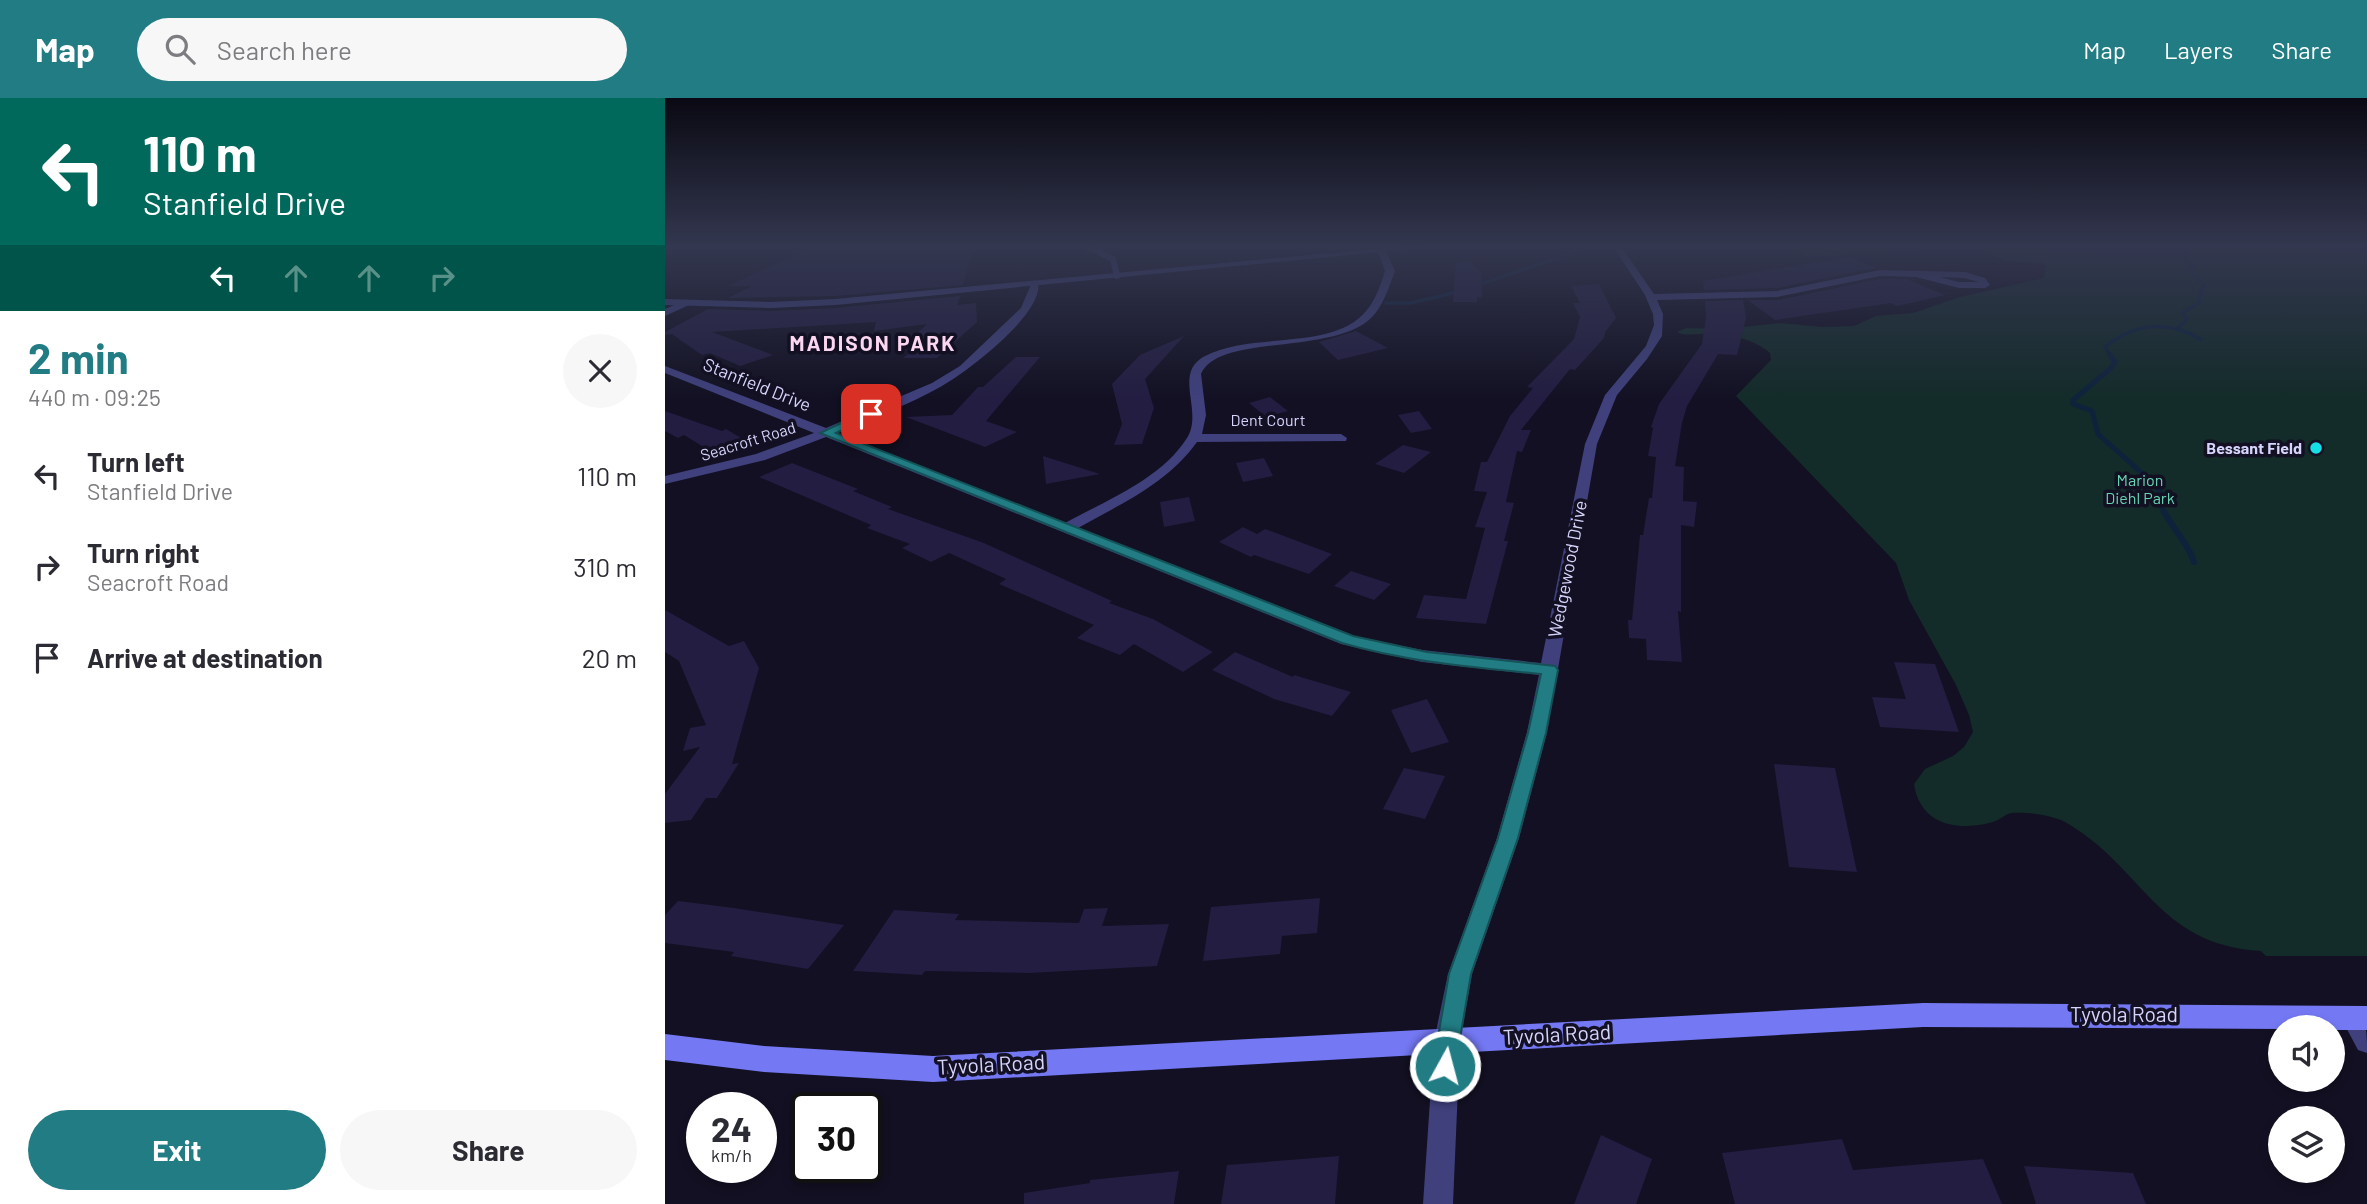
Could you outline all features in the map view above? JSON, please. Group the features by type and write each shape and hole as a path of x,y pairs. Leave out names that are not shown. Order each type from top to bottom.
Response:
{"main road":[{"name":"Tyvola Road","path":"665,1047 764,1059 933,1069 1923,1015 2361,1018"}],"street":[{"path":"665,302 771,305 895,297"},
{"name":"Seacroft Road","path":"665,480 760,457 916,395 964,368 1025,309 1032,297"},
{"path":"1066,528 1164,470 1195,438 1199,429 1200,406 1192,375 1198,365 1226,350 1322,336 1359,323 1368,316 1377,297"},
{"path":"1651,297 1667,297"},
{"name":"Wedgewood Drive","path":"1438,1204 1447,1041 1460,974 1508,838 1537,733 1591,444 1599,419 1611,396 1652,344 1658,331 1659,315 1651,297"},
{"path":"665,313 686,303"},
{"name":"Stanfield Drive","path":"665,369 1347,640 1427,658 1550,670"},
{"name":"Dent Court","path":"1195,438 1341,438"},
{"path":"2361,1018 2367,1041"}],"green space":[{"name":"Marion Diehl Park","path":"1960,297 2367,297 2367,956 2266,956 2261,951 2226,946 2197,934 2173,919 2092,840 2065,822 2046,816 2018,813 1980,825 1954,825 1932,817 1924,809 1914,784 1925,769 1953,756 1964,747 1973,732 1956,685 1909,600 1896,563 1736,396 1771,360 1770,353 1737,337 1677,332 1686,328 1725,329 1780,323 1823,327 1854,326 1876,316 1913,313"}],"building":[{"path":"731,297 802,297 728,298"},
{"path":"960,297 957,305 976,303 977,322 937,358 903,358 919,345 903,346 927,324 874,331 876,322 712,332 773,355 740,366 710,353 702,355 672,334 665,335 665,332 708,309 771,311"},
{"path":"1453,297 1482,297 1477,297 1477,302 1453,302"},
{"path":"1577,297 1605,297 1616,318 1605,332 1604,338 1575,370 1570,369 1521,430 1531,430 1522,452 1517,451 1506,502 1514,503 1504,541 1508,541 1486,624 1416,618 1424,595 1466,599 1485,528 1475,527 1487,492 1474,491 1481,462 1487,462 1510,416 1533,388 1527,387 1574,339 1580,317 1573,303 1580,303"},
{"path":"1794,297 1938,297 1897,306 1891,303 1775,320 1748,300 1778,300"},
{"path":"1743,300 1746,318 1737,355 1718,354 1687,406 1682,423 1675,466 1684,467 1683,501 1697,502 1694,527 1681,525 1681,612 1678,611 1682,662 1647,660 1646,639 1629,638 1628,620 1632,620 1640,535 1643,535 1649,498 1652,498 1656,457 1648,456 1651,427 1659,404 1702,344 1706,317 1705,301"},
{"path":"1356,331 1388,348 1338,360 1319,342"},
{"path":"1184,336 1145,379 1154,408 1142,444 1114,445 1122,424 1112,384 1140,355"},
{"path":"1016,357 1040,357 986,421 1017,432 985,447 906,417 952,415 978,387 983,387"},
{"path":"1270,397 1288,411 1266,417 1249,403"},
{"path":"665,411 722,431 726,429 748,442 715,454 684,435 678,438 665,431"},
{"path":"1419,411 1432,429 1411,433 1398,415"},
{"path":"1403,445 1431,452 1404,473 1375,464"},
{"path":"1043,456 1100,474 1046,484"},
{"path":"1264,458 1273,476 1243,482 1236,463"},
{"path":"792,463 858,489 853,491 892,507 888,509 984,543 1112,601 1109,603 1153,619 1213,652 1183,672 1134,644 1120,655 1077,638 1094,625 999,584 1006,579 949,553 931,562 902,548 910,544 867,528 871,525 759,477"},
{"path":"1189,497 1195,521 1164,527 1160,502"},
{"path":"1243,527 1257,534 1265,529 1332,554 1309,574 1254,555 1251,557 1219,542"},
{"path":"1351,571 1391,584 1374,600 1334,586"},
{"path":"665,610 729,646 744,641 759,668 732,764 739,763 717,798 706,798 691,820 665,823 665,794 700,747 683,751 690,728 706,725 679,661 665,652"},
{"path":"1235,652 1293,677 1294,675 1351,692 1332,716 1274,699 1212,670"},
{"path":"1894,662 1935,664 1959,732 1880,727 1872,697 1906,699"},
{"path":"1427,699 1449,742 1411,753 1391,710"},
{"path":"1774,764 1835,768 1857,872 1789,867"},
{"path":"1404,768 1445,776 1425,819 1383,809"},
{"path":"1320,898 1317,933 1282,936 1280,954 1203,961 1211,907"},
{"path":"678,901 844,925 808,969 731,956 734,952 665,943 665,915"},
{"path":"1108,908 1102,926 1169,924 1157,966 1030,973 925,971 922,975 853,971 894,910 959,914 955,920 1079,923 1084,909"},
{"path":"1601,1135 1652,1159 1636,1204 1574,1204"},
{"path":"1842,1139 1853,1170 1983,1159 2002,1204 1735,1204 1722,1153"},
{"path":"1339,1156 1335,1204 1221,1204 1227,1165"},
{"path":"2024,1166 2133,1173 2146,1204 2036,1204"},
{"path":"1179,1171 1174,1204 1024,1204 1024,1193 1090,1183 1090,1180"}],"waterway":[{"path":"1386,303 1411,303 1438,297"},
{"path":"2178,328 2187,319 2182,313 2199,303 2200,297"},
{"path":"2111,356 2105,347 2139,329 2164,327 2200,339"},
{"path":"2110,355 2115,362 2111,368 2073,400 2073,404 2092,411 2098,434 2153,483 2160,496"},
{"path":"2160,496 2168,519 2186,544 2194,562"}],"place":[{"name":"Bessant Field","path":"2316,448"}],"district":[{"name":"MADISON PARK","path":"873,344"}],"route":[{"path":"871,414 826,433 1347,640 1427,658 1550,670 1537,733 1508,838 1469,942 1460,974 1445,1066"}]}
